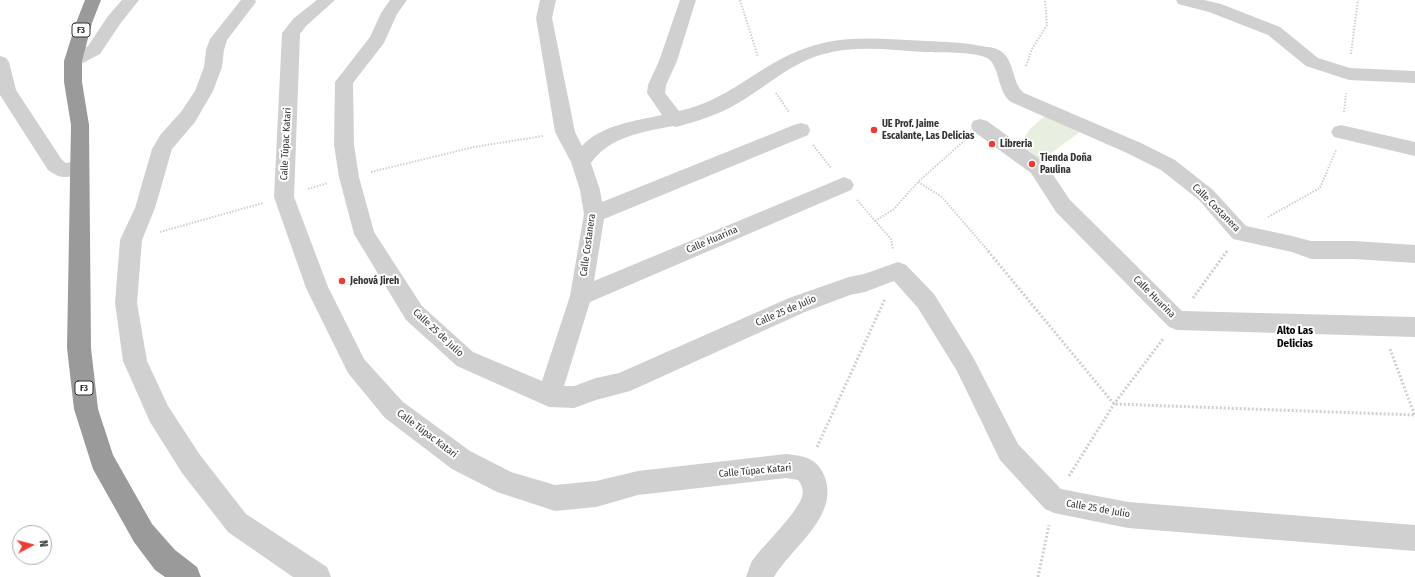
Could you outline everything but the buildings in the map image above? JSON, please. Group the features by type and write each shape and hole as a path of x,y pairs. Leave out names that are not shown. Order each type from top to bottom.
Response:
{"highway":[{"name":"F3","path":"93,0 84,23 73,61 73,82 80,124 79,348 86,409 102,460 142,533 164,560 187,577"}],"street":[{"path":"73,61 94,50 114,20 131,0"},
{"name":"Calle Túpac Katari","path":"328,0 300,22 291,33 284,197 317,288 356,366 394,410 461,460 506,483 555,498 596,494 638,482 786,466 807,471"},
{"name":"Calle 25 de Julio","path":"398,0 389,13 378,39 344,82 344,145 349,177 364,234 382,260 414,313 465,359 549,396 574,397 596,389 622,383 797,305 849,286 873,281 898,271 926,301 965,364 1009,452 1054,500 1128,515 1415,538"},
{"name":"Calle Costanera","path":"548,0 544,18 565,132 581,162 590,190 594,214 581,296 549,396"},
{"path":"676,120 656,93 657,85 668,61 688,0"},
{"path":"1184,0 1215,8 1274,31 1312,62 1349,74 1415,77"},
{"path":"248,2 219,39 204,91 188,117 168,139 162,149 147,202 131,240 126,303 136,360 159,414 191,464 237,523 317,577"},
{"path":"581,162 593,147 612,136 630,129 676,120 706,111 729,101 765,76 802,55 820,48 848,44 894,43 962,47 992,53 1002,64 1013,94"},
{"path":"0,62 7,91 55,165 63,171 80,167"},
{"name":"Calle Costanera","path":"1013,94 1021,100 1134,148 1168,165 1206,195 1240,233 1292,244 1311,250 1354,250 1415,254"},
{"name":"Calle Huarina","path":"980,126 1038,168 1063,206 1177,320 1415,328"},
{"path":"594,214 801,130"},
{"path":"1341,132 1415,148"},
{"name":"Calle Huarina","path":"581,296 844,185"},
{"path":"760,577 763,568 804,518 815,498 813,480 807,471"}],"path":[{"path":"740,0 765,76"},
{"path":"1013,94 1026,74 1026,66 1032,49 1047,25 1044,0"},
{"path":"1044,577 1039,576 1054,500 1114,404 1240,233 1320,188 1332,161 1341,132 1358,0"},
{"path":"875,221 894,209 918,182 950,155 980,126"},
{"path":"918,182 942,197 1021,290 1114,404 1415,415 1381,326"},
{"path":"807,471 831,414 898,271"}],"shaded area":[{"path":"1047,114 1083,130 1040,161 1020,144 1030,129"}],"place":[{"name":"UE Prof. Jaime Escalante, Las Delicias","path":"874,130"},
{"name":"Libreria","path":"992,144"},
{"name":"Tienda Doña Paulina","path":"1032,164"},
{"name":"Jehová Jireh","path":"342,281"}],"district":[{"name":"Alto Las Delicias","path":"1295,337"}]}
